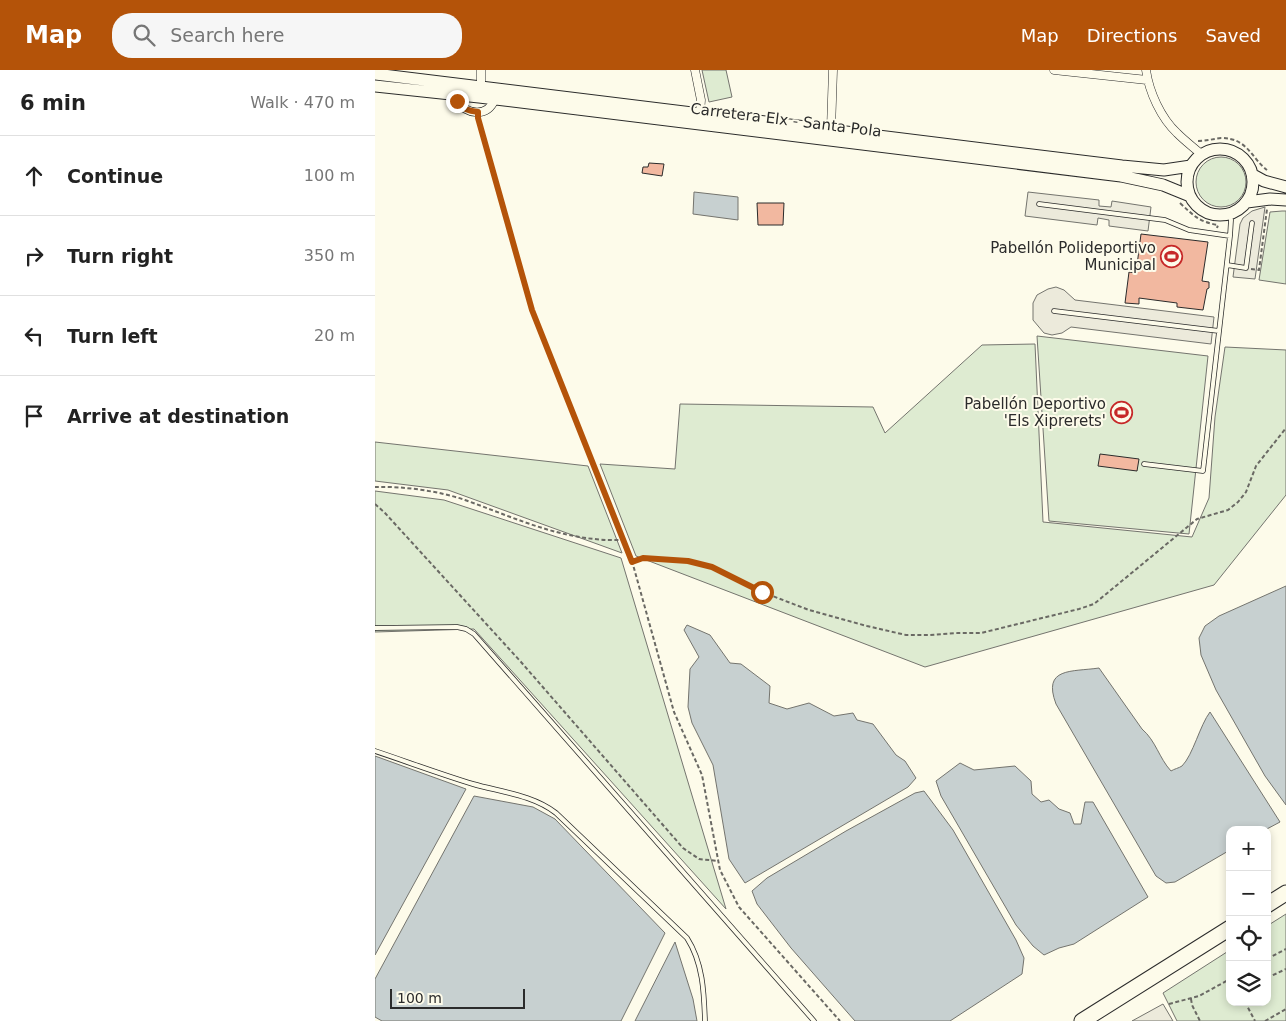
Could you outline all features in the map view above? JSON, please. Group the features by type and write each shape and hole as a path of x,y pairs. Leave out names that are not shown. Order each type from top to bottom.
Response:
{"highway":[{"path":"1271,902 1286,893"},
{"path":"1082,1021 1226,931"}],"main road":[{"name":"Carretera Elx - Santa Pola","path":"375,74 1164,170 1191,166"},
{"name":"Carretera Elx - Santa Pola","path":"375,86 1121,176 1163,185 1190,196"},
{"path":"1219,148 1228,149 1244,158 1250,166 1253,175 1253,189 1247,202 1239,210 1229,214 1218,215 1206,212 1197,206 1190,196 1187,176 1191,166 1201,154 1219,148"},
{"path":"1253,175 1264,181 1286,187"},
{"path":"1247,202 1270,198 1286,200"}],"street":[{"path":"481,70 481,86"},
{"path":"695,70 701,100 699,113"},
{"path":"831,129 833,70"},
{"path":"1054,70 1147,80"},
{"path":"1146,70 1147,80 1158,107 1167,121 1177,133 1201,154"},
{"path":"456,100 469,111 478,112 490,108 495,99"}],"lane":[{"path":"1039,204 1165,220 1189,230 1230,236"},
{"path":"1144,464 1203,471 1230,236 1231,220 1229,214"},
{"path":"1227,265 1246,268 1252,223"},
{"path":"1054,311 1219,332"},
{"path":"375,628 457,627 474,634 814,1021"},
{"path":"375,751 472,784 533,800 556,813 687,938 697,957 701,973 705,1021"}],"path":[{"path":"478,112 478,118 532,310 632,562 673,712 701,775 720,870 739,907 840,1021"},
{"path":"1246,268 1259,270 1267,208"},
{"path":"632,562 643,558 688,561 712,567 762,592 809,610 888,632 914,635 958,632 981,633 1094,604 1197,520 1228,510 1238,502 1246,492 1256,466 1286,428"},
{"path":"375,487 414,489 463,500 520,522 555,532 600,540 623,540"},
{"path":"375,504 521,662 683,848 699,859 719,861"},
{"path":"1271,957 1286,949"},
{"path":"1271,976 1286,969"},
{"path":"1169,1004 1191,998 1226,981"},
{"path":"1191,998 1192,1005 1200,1021"},
{"path":"1247,1006 1255,1021"},
{"path":"1265,1021 1286,1010"}],"green space":[{"path":"702,70 726,70 732,97 709,102"},
{"path":"1221,157 1239,164 1246,182 1239,200 1221,207 1203,200 1196,182 1203,164"},
{"path":"1286,211 1286,284 1259,280 1270,212"},
{"name":"Pabellón Deportivo 'Els Xiprerets'","path":"1037,336 1208,356 1189,534 1049,521"},
{"path":"1035,344 1043,522 1192,537 1209,498 1215,417 1225,347 1286,350 1286,495 1214,585 925,667 636,556 600,464 675,469 680,404 873,407 885,433 982,345"},
{"path":"375,442 588,466 622,553 448,490 375,481"},
{"path":"375,491 444,500 621,558 726,909 474,629 375,632"},
{"path":"1286,914 1286,1021 1177,1021 1163,993 1226,953 1226,1006 1271,1006 1271,923"}],"shaded area":[{"path":"694,192 738,197 738,220 693,214"},
{"path":"1028,192 1099,200 1099,206 1111,207 1112,201 1151,207 1148,231 1109,226 1109,220 1098,218 1097,225 1025,216"},
{"path":"1265,207 1255,279 1233,277 1240,224 1243,218 1252,211"},
{"path":"1056,287 1064,290 1075,300 1214,317 1211,344 1071,327 1062,333 1052,335 1044,333 1033,320 1033,303 1037,295"},
{"path":"1286,586 1286,805 1265,776 1216,690 1201,655 1199,638 1205,626 1219,616"},
{"path":"687,625 710,635 730,663 741,664 770,686 769,703 787,709 809,703 834,716 853,713 857,720 873,724 896,755 905,761 916,778 908,787 745,883 729,859 713,765 692,723 688,707 690,669 699,657 684,630"},
{"path":"1099,668 1151,739 1171,771 1182,766 1186,761 1210,712 1280,822 1271,827 1226,826 1226,852 1175,882 1166,883 1156,876 1056,704 1053,683 1056,677 1070,671"},
{"path":"375,756 466,789 375,955"},
{"path":"960,763 974,770 1015,766 1031,781 1032,794 1041,802 1049,800 1059,809 1070,813 1074,824 1081,824 1085,802 1093,802 1148,897 1074,944 1044,955 1033,946 1016,925 941,796 936,781"},
{"path":"924,791 953,830 1016,940 1024,958 1022,974 950,1021 855,1021 791,948 757,904 752,891 767,878 846,831 915,793"},
{"path":"474,796 533,807 555,819 665,933 621,1021 382,1021 375,1017 375,979"},
{"path":"675,942 693,999 697,1021 635,1021"},
{"path":"1163,1004 1173,1021 1132,1021"}],"building":[{"path":"649,163 664,164 662,176 642,173 643,167 648,167"},
{"path":"757,203 784,203 783,225 758,225"},
{"name":"Pabellón Polideportivo Municipal","path":"1141,234 1208,242 1202,281 1209,282 1209,288 1207,289 1203,310 1177,307 1177,303 1139,298 1139,304 1125,303 1129,272 1136,273"},
{"path":"1100,454 1139,459 1137,471 1098,466"}],"place":[{"name":"Pabellón Polideportivo Municipal","path":"1172,257"},
{"name":"Pabellón Deportivo 'Els Xiprerets'","path":"1122,413"}],"route":[{"path":"457,101 469,111 478,112 478,118 532,310 632,562 643,558 688,561 712,567 762,592"}]}
